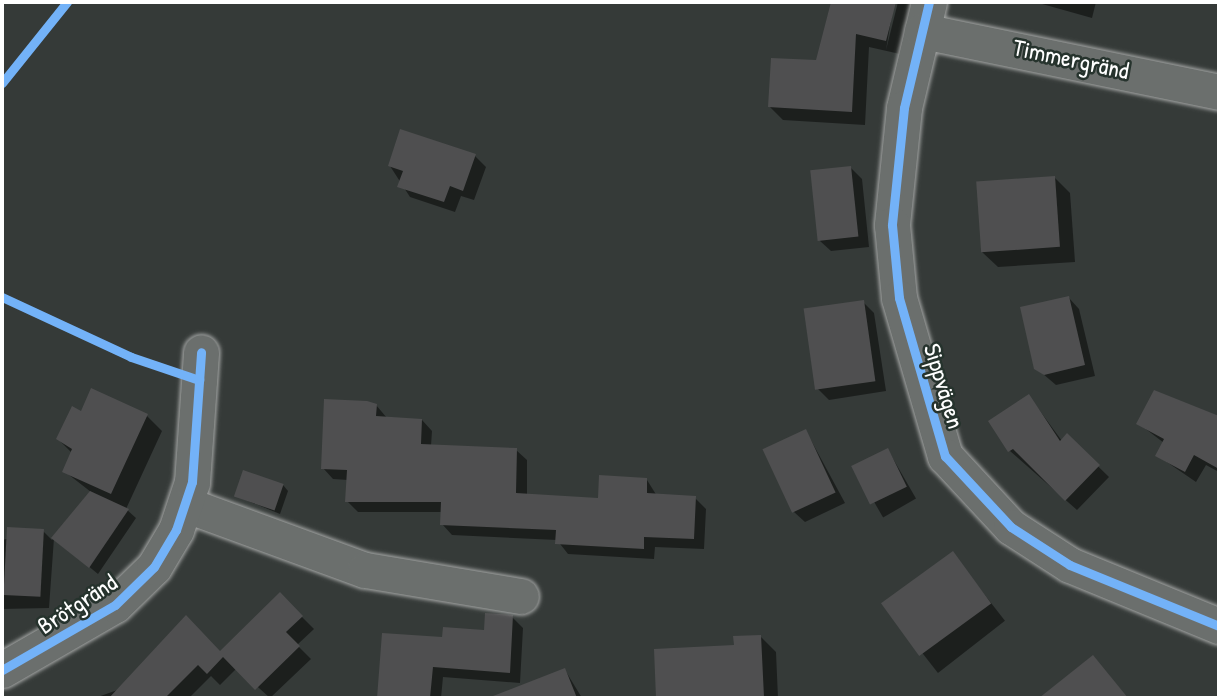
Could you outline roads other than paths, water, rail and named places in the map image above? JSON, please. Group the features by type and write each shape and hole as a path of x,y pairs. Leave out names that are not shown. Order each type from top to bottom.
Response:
{"street":[{"name":"Timmergränd","path":"925,16 1219,92"},
{"name":"Sippvägen","path":"925,16 904,108 892,225 899,298 945,456 1011,527 1063,561 1219,626"},
{"name":"Brötgränd","path":"2,670 131,592 154,567 187,505 201,352"},
{"path":"187,505 365,570 521,596"}]}
